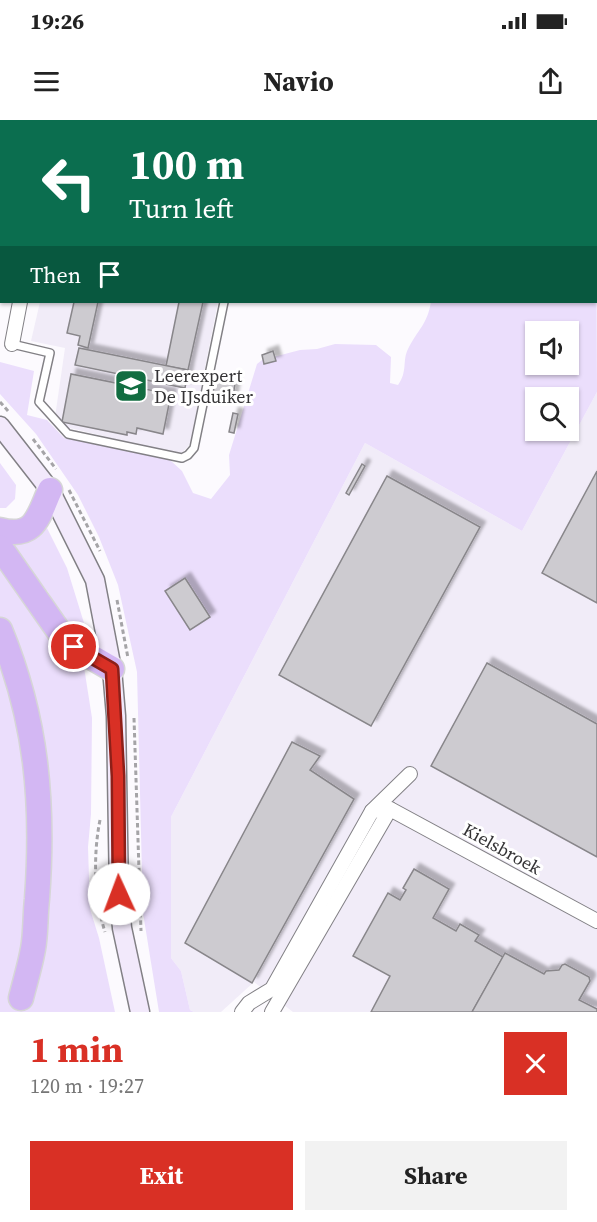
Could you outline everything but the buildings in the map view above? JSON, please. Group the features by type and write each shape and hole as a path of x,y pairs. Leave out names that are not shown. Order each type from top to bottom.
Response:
{"highway":[{"path":"0,530 13,533 25,531 34,524 50,490"},
{"path":"0,547 60,633 74,647 112,669"},
{"path":"0,630 11,656 29,717 37,768 40,814 40,860 33,949 20,1005"},
{"path":"0,677 13,718 27,812 28,860 20,1005"}],"street":[{"path":"12,344 20,303"},
{"path":"0,426 50,490 95,580 112,669 118,764 119,894 122,928 140,1012"},
{"path":"248,1009 272,989 372,811 410,774"},
{"path":"372,811 390,809"},
{"path":"272,1012 390,809"},
{"name":"Kielsbroek","path":"390,809 597,921"}],"lane":[{"path":"12,344 50,353 39,402 68,434 182,458 194,448 224,303"}],"path":[{"path":"101,815 96,841 98,910 107,937"}],"shaded area":[{"name":"Leerexpert De IJsduiker","path":"40,303 218,303 190,444 180,455 54,424 65,348 31,341"},
{"path":"431,303 597,303 597,392 579,425 579,387 525,387 525,441 571,441 522,531 365,443 171,817 171,958 181,971 190,1010 194,1012 159,1012 143,913 137,672 118,585 99,537 78,495 36,434 0,394 0,362 34,371 27,415 47,420 64,438 170,460 182,471 193,493 211,499 230,475 229,455 257,364 262,360 300,350 317,349 335,344 376,345 391,357 390,383 398,385 403,375 408,349 425,322"},
{"path":"597,392 597,1012 293,1012 254,982 221,1012 190,1010 181,971 171,958 171,817 365,443 522,531 571,441 579,441 579,425"},
{"path":"0,463 16,485 15,499 6,508 0,508"},
{"path":"47,528 67,568 84,623 81,631 76,631 67,625 48,592 12,546 40,536"},
{"path":"0,567 50,642 84,667 92,718 91,814 88,847 90,909 99,938 115,1012 0,1012"}],"place":[{"name":"Leerexpert De IJsduiker","path":"131,386"}],"route":[{"path":"74,647 112,669 118,776 119,894"}]}
